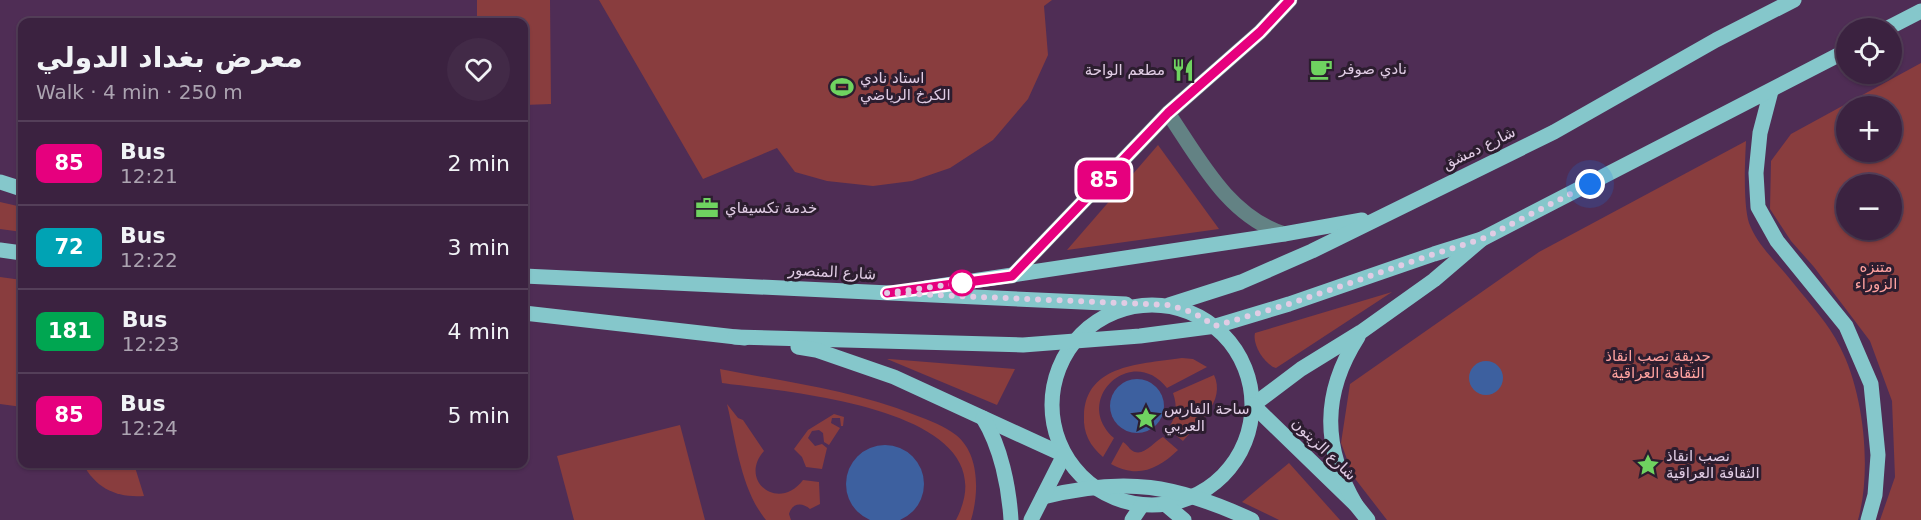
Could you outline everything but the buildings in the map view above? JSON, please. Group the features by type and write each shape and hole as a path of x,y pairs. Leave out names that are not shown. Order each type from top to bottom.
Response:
{"main road":[{"name":"شارع دمشق","path":"1169,305 1241,282 1312,251 1554,132 1716,40 1794,0"},
{"path":"1902,21 1921,11"},
{"path":"735,337 1023,345 1140,336 1215,326 1289,304 1482,239 1836,56"},
{"path":"1771,91 1760,133 1756,173 1758,207 1777,241 1846,326 1871,384 1878,455 1875,495 1868,520"},
{"path":"0,182 18,188"},
{"path":"887,293 1284,234 1380,216"},
{"path":"1253,405 1301,369 1361,332 1434,280 1482,239"},
{"path":"0,250 18,253"},
{"name":"شارع المنصور","path":"528,276 1138,305"},
{"path":"1138,305 1169,305 1194,313 1215,326 1231,341 1250,378 1253,405 1249,433 1238,459 1219,480 1195,496 1165,504 1142,505 1116,499 1093,487 1077,472 1064,455 1052,423 1052,394 1058,366 1073,341 1091,324 1113,311 1138,305"},
{"path":"528,312 735,337 816,350 894,376 1064,455"},
{"path":"1356,506 1344,485 1336,464 1331,441 1330,418 1339,372 1361,332"},
{"name":"شارع الزيتون","path":"1253,405 1368,520"},
{"path":"983,418 1005,477 1011,520"},
{"path":"1031,520 1064,455"},
{"path":"1043,497 1093,487 1162,488 1195,496 1252,520"},
{"path":"1165,504 1184,520"},
{"path":"1132,520 1142,505"}],"street":[{"path":"1012,276 1168,113 1260,32 1290,0"},
{"path":"1168,113 1227,199 1267,229 1284,234"}],"green space":[{"path":"477,0 550,0 551,104 528,105 528,18 477,18"},
{"name":"استاد نادي الكرخ الرياضي","path":"599,0 1052,0 1044,6 1048,55 1028,99 993,140 950,168 912,181 873,186 827,181 795,172 777,148 703,179"},
{"name":"متنزه الزوراء","path":"1921,63 1921,520 1880,520 1895,477 1892,401 1870,341 1814,267 1791,241 1770,209 1771,161 1791,134 1836,109 1836,162 1902,162 1902,96 1861,96 1883,84 1902,84 1902,73"},
{"name":"حديقة نصب انقاذ الثقافة العراقية","path":"1746,141 1745,194 1747,215 1753,232 1763,248 1830,330 1840,347 1855,386 1865,455 1862,500 1858,520 1387,520 1353,476 1341,443 1350,384 1539,252"},
{"path":"1158,145 1219,229 1067,250"},
{"path":"0,202 18,206 18,231 0,229"},
{"path":"0,277 18,279 18,406 0,404"},
{"path":"1392,292 1276,368 1268,363 1257,349 1255,333"},
{"path":"1182,358 1193,359 1207,367 1167,388 1153,376 1138,371 1124,374 1111,382 1103,394 1099,408 1102,423 1114,438 1103,457 1088,439 1084,422 1087,399 1094,385 1119,369"},
{"path":"887,359 889,359 1015,369 997,405"},
{"path":"720,369 868,399 920,417 956,435 970,453 976,475 974,510 971,520 956,520 965,482 953,453 924,430 885,413 839,401 794,392 722,383"},
{"path":"1214,375 1217,385 1214,403 1183,441 1168,429 1175,412 1173,393"},
{"path":"727,404 738,418 743,420 764,451 757,462 756,472 758,482 764,489 773,493 783,493 793,489 803,480 819,482 820,504 810,509 801,505 795,506 790,510 791,520 766,520 745,480"},
{"path":"834,414 844,417 843,426 841,426 840,418 832,418 831,423 840,428 829,445 824,442 823,433 819,430 812,431 808,438 815,446 822,444 827,448 822,469 806,467 802,457 794,449 808,430"},
{"path":"680,425 705,520 574,520 557,456"},
{"path":"1163,437 1178,450 1155,467 1130,471 1111,464 1123,442 1134,452 1139,452"},
{"path":"1289,463 1340,520 1279,520 1242,502"},
{"path":"86,468 135,468 144,496 124,495 108,490"}],"water":[{"path":"1486,361 1498,366 1503,378 1498,390 1486,395 1474,390 1469,378 1474,366"},
{"path":"1132,379 1142,379 1152,383 1160,391 1164,406 1160,421 1152,429 1142,433 1132,433 1122,429 1114,421 1110,411 1110,401 1114,391 1122,383"},
{"path":"877,446 900,448 917,463 923,476 921,499 912,511 896,521 870,520 853,505 847,492 849,469 864,452"}],"bus line":[{"name":"85","path":"887,293 1012,276 1168,113 1260,32 1290,0"}],"place":[{"name":"نادي صوفر","path":"1321,69"},
{"name":"مطعم الواحة","path":"1183,70"},
{"name":"استاد نادي الكرخ الرياضي","path":"842,87"},
{"name":"خدمة تكسيفاي","path":"707,208"},
{"name":"ساحة الفارس العربي","path":"1146,418"},
{"name":"نصب انقاذ الثقافة العراقية","path":"1648,465"}],"route":[{"path":"962,283 887,293 1169,305 1194,313 1215,326 1289,304 1482,239 1590,184"}]}
